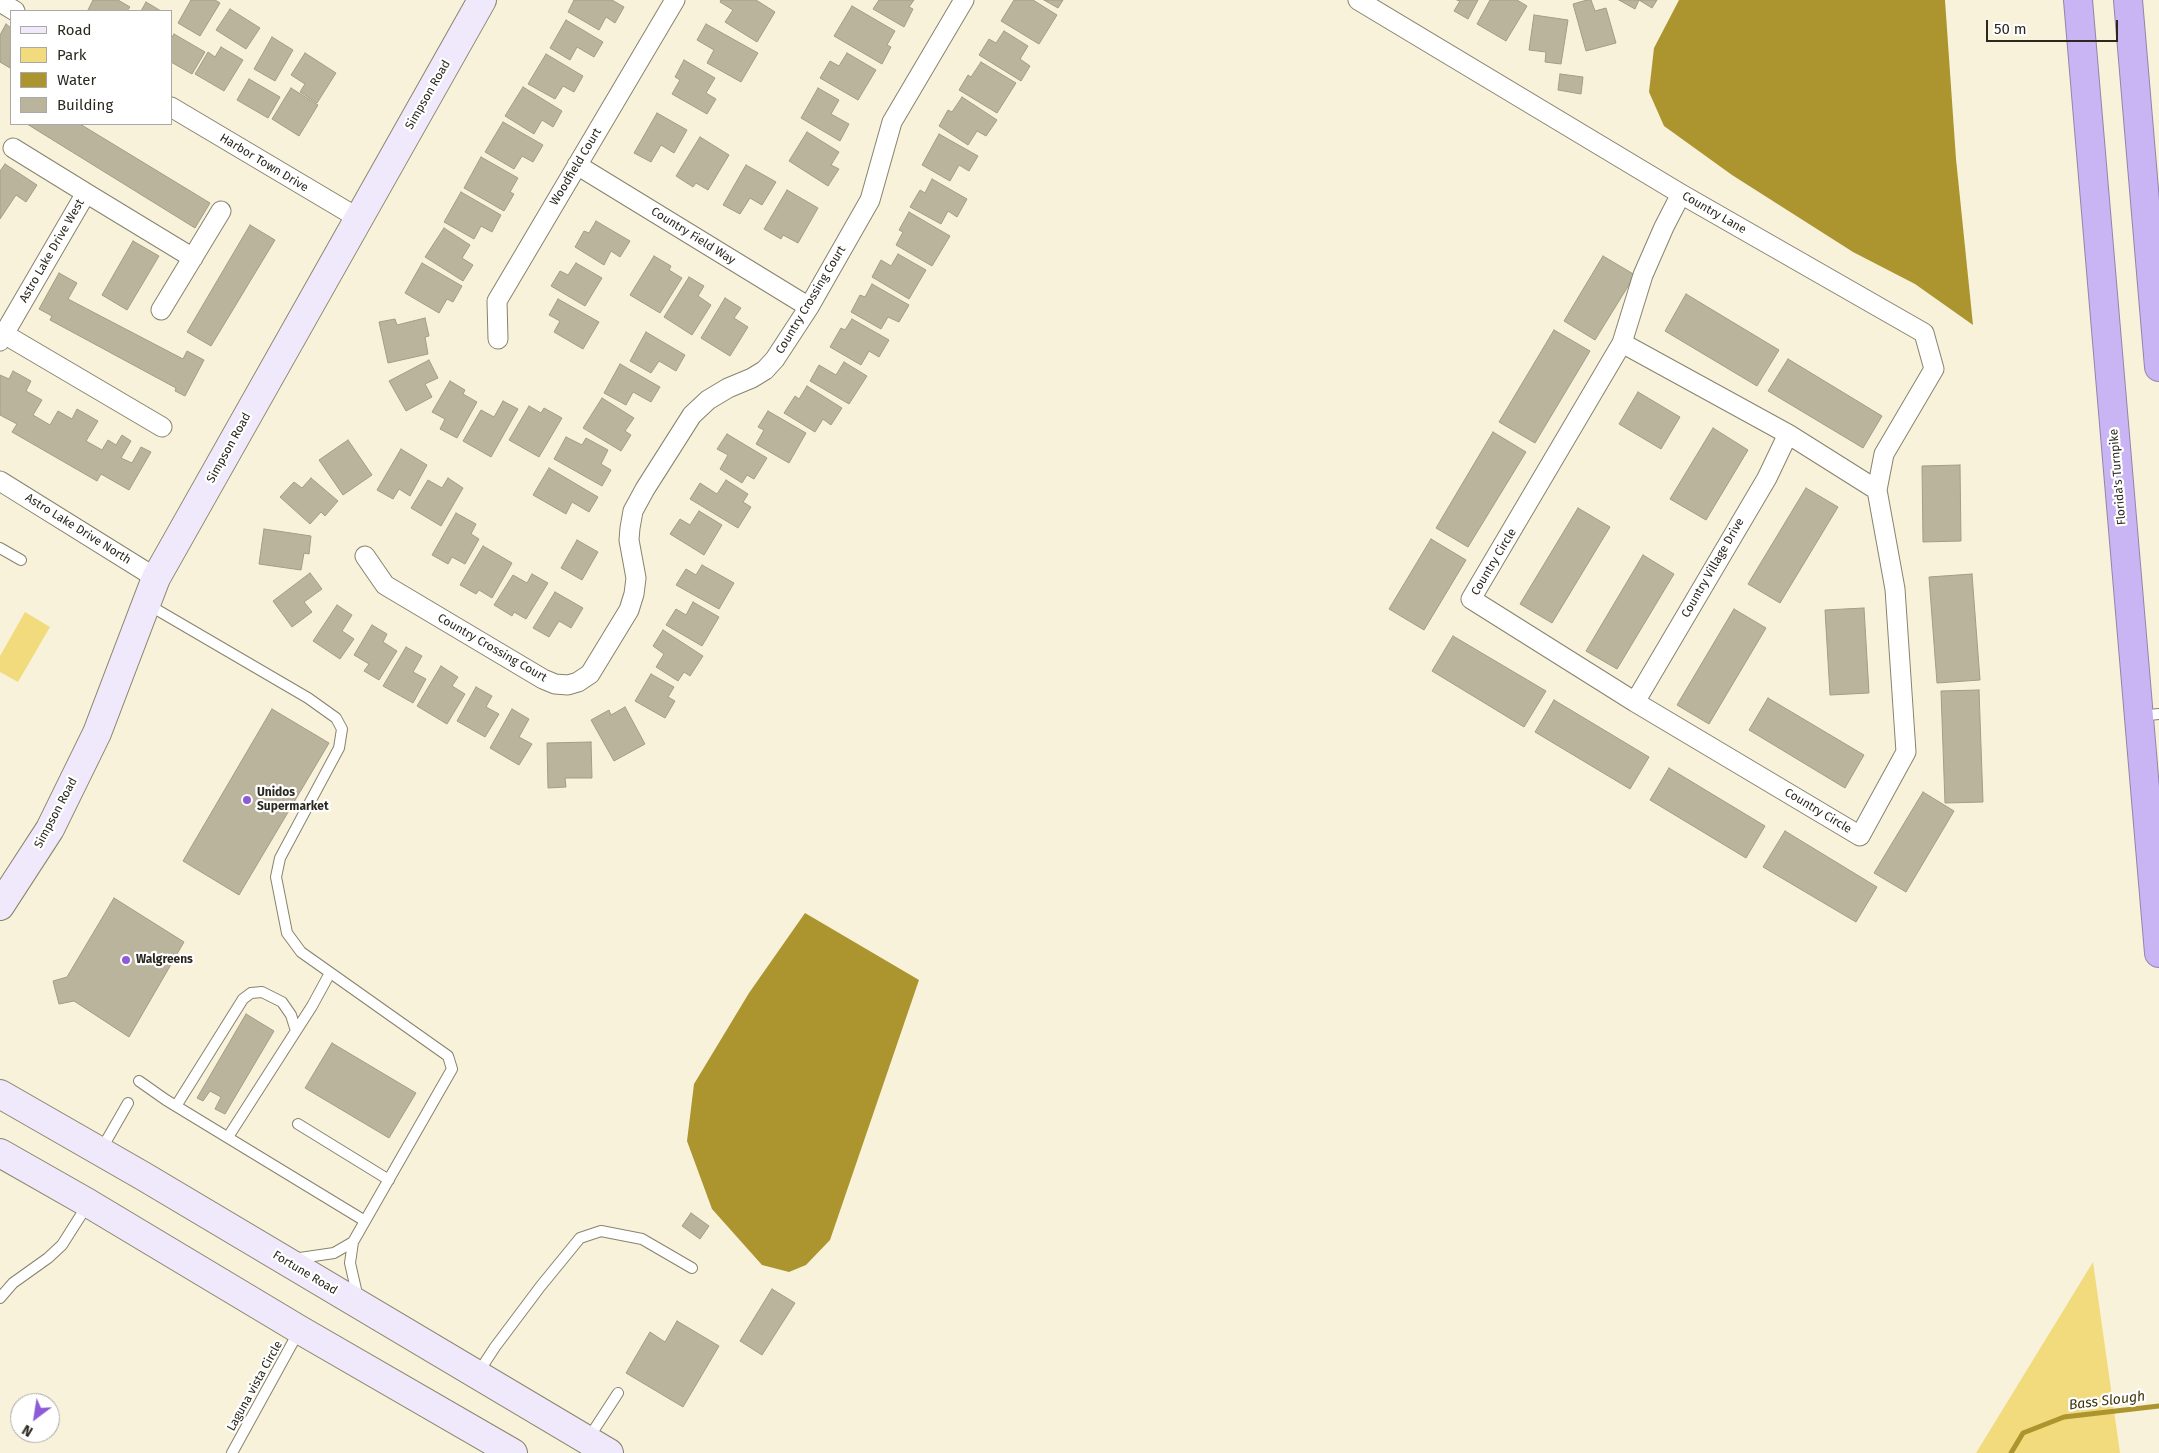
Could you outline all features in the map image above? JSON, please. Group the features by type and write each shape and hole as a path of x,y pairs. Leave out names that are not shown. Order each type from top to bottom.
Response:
{"highway":[{"name":"Florida's Turnpike","path":"2078,0 2148,715 2159,953"},
{"path":"2128,0 2159,367"}],"main road":[{"name":"Simpson Road","path":"3,896 50,829 97,733 156,578 482,0"},
{"name":"Fortune Road","path":"0,1094 100,1151 360,1307 598,1446"},
{"path":"0,1154 88,1203 300,1330 513,1453"}],"street":[{"name":"Woodfield Court","path":"498,339 497,300 675,0"},
{"name":"Country Crossing Court","path":"364,556 385,585 534,674 555,684 578,682 590,674 601,660 629,610 636,578 629,540 630,528 633,511 645,489 692,415 708,400 765,370 775,359 809,307 870,200 892,122 964,0"},
{"name":"Country Lane","path":"1358,0 1681,194 1924,333 1934,368 1884,454 1877,490"},
{"path":"0,2 13,10"},
{"name":"Harbor Town Drive","path":"172,108 358,218"},
{"path":"13,148 86,193"},
{"name":"Country Field Way","path":"577,165 809,307"},
{"name":"Astro Lake Drive West","path":"2,337 86,193 193,258"},
{"name":"Country Circle","path":"1681,194 1643,275 1622,343 1471,600 1635,702 1860,836 1906,752 1894,590 1877,490"},
{"path":"161,310 221,211"},
{"path":"2,337 162,428"},
{"path":"1622,343 1788,434 1877,490"},
{"name":"Country Village Drive","path":"1635,702 1766,478 1788,434"},
{"name":"Astro Lake Drive North","path":"0,481 156,578"}],"lane":[{"path":"0,548 21,560"},
{"path":"146,604 308,698 336,718 342,729 339,748 280,858 276,877 286,933 301,952 448,1056 452,1069 353,1242 350,1263 360,1307"},
{"path":"228,1137 296,1031 330,973"},
{"path":"176,1106 243,999 251,993 262,992 282,1002 291,1015 296,1031"},
{"path":"140,1081 176,1106 365,1221"},
{"path":"100,1151 128,1103"},
{"path":"298,1124 389,1180"},
{"path":"0,1298 13,1283 48,1258 62,1245 88,1203"},
{"path":"477,1374 495,1346 580,1238 601,1231 642,1239 692,1268"},
{"path":"283,1260 334,1253 353,1242"},
{"name":"Laguna vista Circle","path":"232,1453 300,1330"},
{"path":"598,1446 618,1393"}],"green space":[{"path":"25,612 50,627 18,682 0,672 0,656"},
{"path":"2093,1262 2120,1453 1976,1453"}],"water":[{"path":"1679,0 1945,0 1956,159 1973,325 1915,284 1853,252 1732,175 1664,126 1649,92 1654,48"},
{"path":"805,913 919,980 830,1240 806,1265 789,1272 762,1265 712,1209 687,1141 694,1084 749,993"}],"building":[{"path":"93,0 118,0 130,7 128,10 88,10"},
{"path":"191,0 215,0 220,3 200,36 178,23"},
{"path":"574,0 612,0 624,7 615,23 606,17 599,30 568,12"},
{"path":"721,0 756,0 775,12 757,42 725,22 733,10 720,2"},
{"path":"879,0 914,0 909,7 913,9 904,27 873,9"},
{"path":"1014,0 1033,0 1057,15 1039,44 1001,21"},
{"path":"1044,0 1063,0 1058,8"},
{"path":"1457,0 1478,0 1468,19 1454,11 1460,1"},
{"path":"1490,0 1517,0 1527,6 1506,41 1477,24"},
{"path":"1591,0 1595,11 1606,8 1616,43 1586,51 1573,4"},
{"path":"1619,0 1639,0 1635,9"},
{"path":"1639,0 1657,0 1652,8"},
{"path":"146,2 159,10 142,10"},
{"path":"852,6 895,31 887,45 891,47 882,64 834,36"},
{"path":"230,9 260,28 246,49 216,30"},
{"path":"1534,15 1568,20 1561,64 1545,62 1546,52 1529,50"},
{"path":"566,20 603,42 594,57 577,47 570,60 550,48"},
{"path":"6,24 10,27 10,68 0,62 0,35"},
{"path":"706,24 758,53 741,82 707,63 714,50 697,40"},
{"path":"1004,31 1028,46 1020,59 1030,66 1021,81 979,55 989,39 996,43"},
{"path":"174,34 205,52 192,74 172,63 172,37"},
{"path":"272,37 293,50 275,81 254,69"},
{"path":"221,47 243,60 224,91 195,74 208,52 215,57"},
{"path":"305,53 336,73 317,103 300,92 305,84 291,75"},
{"path":"847,53 876,70 858,100 820,78 830,61 839,66"},
{"path":"546,54 583,76 574,92 563,86 555,99 528,84"},
{"path":"684,60 715,78 706,93 716,99 707,114 672,94 680,80 675,77"},
{"path":"981,62 1016,83 997,113 959,90 968,75 971,77"},
{"path":"1560,74 1583,77 1581,94 1558,90"},
{"path":"249,79 280,97 268,118 237,100"},
{"path":"523,87 562,111 553,127 542,120 534,134 505,116"},
{"path":"291,88 318,105 299,136 272,119"},
{"path":"818,88 839,100 831,114 849,124 840,141 801,118"},
{"path":"962,97 997,120 986,136 977,131 968,145 939,126 948,110 952,112"},
{"path":"657,113 687,130 674,153 661,145 651,162 634,153"},
{"path":"503,122 543,145 533,162 522,156 514,169 485,152"},
{"path":"29,125 82,125 210,203 195,228"},
{"path":"807,132 839,152 831,165 839,169 828,186 789,161"},
{"path":"939,134 978,156 969,171 959,165 950,181 922,165"},
{"path":"700,137 729,155 708,190 696,183 693,187 676,176"},
{"path":"481,157 518,178 510,192 514,194 504,211 464,188"},
{"path":"5,164 37,185 26,202 16,195 0,219 0,171"},
{"path":"746,165 776,182 762,205 750,198 740,214 723,205"},
{"path":"932,179 967,199 957,217 948,211 941,224 910,207 920,190 925,193"},
{"path":"787,190 818,208 798,243 783,235 781,239 764,229"},
{"path":"461,192 501,215 492,232 481,226 474,239 444,222"},
{"path":"909,212 950,236 932,266 896,245 903,232 899,230"},
{"path":"596,221 630,241 620,257 611,251 604,265 575,247 584,231 589,233"},
{"path":"250,225 275,240 211,346 187,332"},
{"path":"444,228 470,245 462,258 473,265 463,281 425,257"},
{"path":"133,241 159,256 127,310 102,295"},
{"path":"898,254 926,270 909,299 872,277 881,260 891,266"},
{"path":"654,256 671,266 669,270 682,278 660,313 630,295"},
{"path":"1603,256 1635,275 1595,340 1564,321"},
{"path":"422,263 462,286 453,302 447,299 439,313 405,293"},
{"path":"576,263 602,278 585,306 551,286 560,271 568,275"},
{"path":"59,273 77,283 68,299 183,359 187,351 204,360 185,396 175,391 176,388 50,320 52,316 39,309"},
{"path":"689,277 704,286 698,296 711,305 692,335 664,317"},
{"path":"872,284 909,305 899,322 888,317 881,329 851,312 860,295 865,297"},
{"path":"1686,294 1779,350 1757,386 1665,331"},
{"path":"725,298 741,308 734,318 748,327 730,356 701,338"},
{"path":"558,299 599,322 583,349 554,332 560,321 549,315"},
{"path":"425,318 429,336 425,337 428,354 388,363 379,322 395,319 397,325"},
{"path":"852,319 889,340 879,357 869,351 861,365 830,347 841,328 845,330"},
{"path":"1554,330 1590,351 1535,443 1499,422"},
{"path":"646,332 685,355 676,371 659,361 651,373 630,361"},
{"path":"1788,359 1882,416 1863,448 1768,391"},
{"path":"429,360 438,378 425,384 432,397 406,411 389,381"},
{"path":"844,362 867,376 849,404 810,381 819,365 836,375"},
{"path":"620,364 660,387 651,402 633,392 626,405 604,393"},
{"path":"13,371 31,381 26,391 42,400 33,415 50,425 58,411 72,419 77,409 98,421 86,441 102,450 108,440 116,445 122,435 131,441 121,458 132,463 141,447 151,452 129,490 101,474 97,481 12,432 17,424 0,415 0,375 9,379"},
{"path":"450,381 465,390 463,394 477,402 457,438 440,429 445,419 432,412"},
{"path":"807,386 842,408 831,425 823,419 815,432 784,413 795,396 799,399"},
{"path":"1638,392 1680,417 1661,449 1619,424"},
{"path":"602,398 634,418 625,431 631,435 621,451 583,428"},
{"path":"503,401 518,409 491,457 463,441 481,410 494,417"},
{"path":"529,406 541,413 544,408 562,418 539,457 509,440"},
{"path":"768,411 806,433 789,463 756,444 764,430 758,427"},
{"path":"1713,428 1748,450 1706,520 1670,499"},
{"path":"1493,432 1526,452 1468,547 1436,528"},
{"path":"727,434 767,458 754,479 747,475 742,483 720,469 728,455 717,449"},
{"path":"566,437 582,445 586,438 608,450 601,464 611,470 602,486 554,459"},
{"path":"348,440 372,475 343,495 319,460"},
{"path":"401,449 427,465 410,496 399,489 393,499 377,490"},
{"path":"1960,465 1961,541 1923,542 1922,466"},
{"path":"549,468 598,497 589,512 572,502 566,514 533,495"},
{"path":"311,478 338,501 325,516 321,512 310,524 280,497 294,482 302,488"},
{"path":"448,478 463,488 441,526 411,508 428,480 442,488"},
{"path":"726,480 748,494 743,502 751,507 738,528 690,499 700,483 717,494"},
{"path":"1806,488 1838,507 1780,603 1748,584"},
{"path":"1578,508 1610,527 1552,623 1520,604"},
{"path":"699,511 722,525 704,555 670,534 680,519 690,525"},
{"path":"456,513 476,524 471,534 479,539 465,564 452,557 448,564 432,555"},
{"path":"264,529 311,536 309,554 304,553 301,570 259,564"},
{"path":"1431,539 1466,560 1424,630 1389,609"},
{"path":"577,540 598,552 582,580 561,568"},
{"path":"483,546 512,563 492,598 479,590 476,594 460,585"},
{"path":"1643,555 1674,574 1617,669 1586,651"},
{"path":"702,565 734,583 719,609 676,585 686,569 696,575"},
{"path":"310,573 322,589 304,602 312,612 292,627 273,601"},
{"path":"532,574 548,583 526,619 514,612 512,616 494,605 513,575 527,583"},
{"path":"1972,574 1980,680 1937,683 1929,577"},
{"path":"555,592 583,608 571,628 559,621 549,637 533,628"},
{"path":"693,602 719,617 702,646 666,625 676,609 686,615"},
{"path":"337,605 352,615 342,631 354,639 340,659 313,641"},
{"path":"1864,608 1869,693 1830,695 1825,610"},
{"path":"1734,609 1766,628 1709,724 1677,705"},
{"path":"372,625 387,634 383,642 397,651 379,680 364,671 369,664 354,655"},
{"path":"663,630 703,656 690,676 684,672 678,681 656,667 664,654 653,646"},
{"path":"1453,636 1546,691 1524,727 1432,671"},
{"path":"406,647 422,656 413,672 426,679 413,703 383,686"},
{"path":"441,666 458,677 452,686 465,694 447,724 417,706"},
{"path":"651,674 674,687 668,697 675,701 665,718 635,701"},
{"path":"476,687 492,696 486,707 499,714 485,737 457,721"},
{"path":"1979,690 1983,802 1945,803 1941,691"},
{"path":"1768,698 1864,755 1845,788 1749,730"},
{"path":"1554,700 1649,757 1630,789 1535,732"},
{"path":"625,707 645,744 614,761 591,720 609,710 611,715"},
{"path":"272,709 329,743 239,895 183,861"},
{"path":"512,709 529,719 519,737 532,744 519,765 490,748"},
{"path":"591,742 592,778 565,778 566,787 548,788 547,743"},
{"path":"1669,768 1765,826 1746,858 1650,800"},
{"path":"1923,792 1954,811 1906,892 1874,873"},
{"path":"1785,831 1877,887 1856,922 1763,867"},
{"name":"Walgreens","path":"114,898 184,942 129,1037 74,1001 59,1004 53,981 67,977"},
{"path":"246,1014 274,1031 225,1114 215,1109 221,1097 210,1091 203,1101 197,1098"},
{"path":"332,1043 416,1093 389,1138 305,1088"},
{"path":"691,1213 709,1226 700,1239 682,1226"},
{"path":"772,1289 795,1303 762,1355 740,1341"},
{"path":"677,1321 719,1346 683,1407 626,1373 650,1332 665,1342"}],"waterway":[{"name":"Bass Slough","path":"2011,1453 2023,1433 2064,1417 2159,1406"}],"place":[{"name":"Unidos Supermarket","path":"247,800"},
{"name":"Walgreens","path":"126,960"}]}
